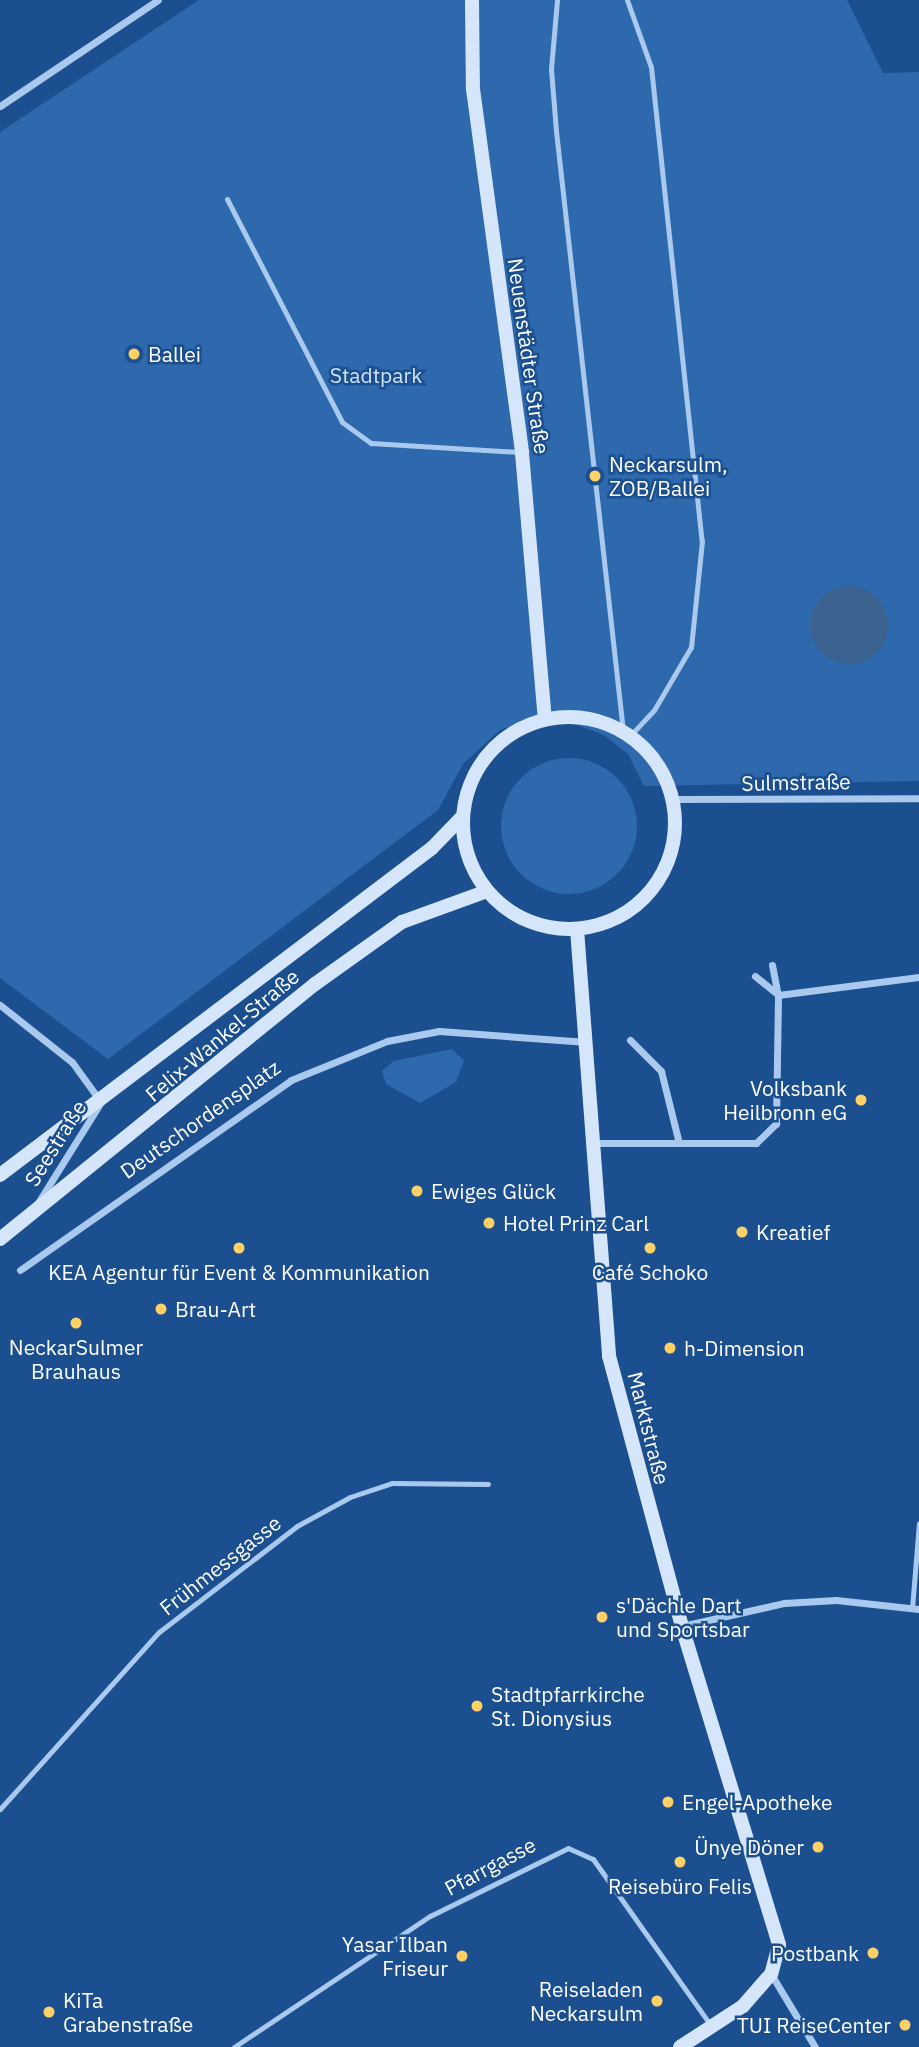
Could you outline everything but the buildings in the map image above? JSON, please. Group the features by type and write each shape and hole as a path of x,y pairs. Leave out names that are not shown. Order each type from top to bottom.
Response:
{"main road":[{"name":"Neuenstädter Straße","path":"472,0 473,89 523,453 545,719"},
{"path":"585,718 626,733 663,772 673,799 676,826 662,876 626,912 577,929 527,921 487,891 468,856 463,817 470,784 487,755 513,732 545,719 585,718"},
{"name":"Felix-Wankel-Straße","path":"0,1175 101,1102 290,951 432,848 463,817"},
{"name":"Felix-Wankel-Straße","path":"0,1239 359,953 402,922 487,891"},
{"name":"Marktstraße","path":"577,929 609,1356 682,1627 776,1920 779,1945 771,1974"},
{"path":"680,2047 743,2006 771,1974"}],"street":[{"path":"0,106 158,0"},
{"name":"Sulmstraße","path":"673,799 919,798"},
{"path":"592,1143 756,1143 769,1134 776,1124 778,995 772,965"},
{"path":"755,976 778,995 919,976"},
{"name":"Seestraße","path":"0,1005 72,1062 101,1102 31,1216"},
{"name":"Deutschordensplatz","path":"20,1270 291,1080 363,1051 439,1031 587,1042"},
{"path":"630,1040 661,1071 679,1143"},
{"path":"682,1627 784,1603 836,1600 915,1608"},
{"path":"771,1974 816,2047"}],"lane":[{"path":"557,0 551,69 556,131 626,733"},
{"path":"626,733 654,710 691,647 702,541 651,66 627,0"},
{"path":"227,199 342,422 372,443 523,453"},
{"name":"Frühmessgasse","path":"0,1810 159,1632 297,1526 349,1497 392,1483 488,1485"},
{"path":"915,1608 919,1523"},
{"name":"Pfarrgasse","path":"234,2047 430,1916 568,1848 593,1859 711,2027"}],"green space":[{"name":"Stadtpark","path":"199,0 847,0 883,73 919,72 919,781 644,786 628,754 604,735 544,713 500,730 463,764 438,810 108,1059 0,978 0,132"},
{"path":"569,758 595,763 617,778 632,800 637,826 632,852 617,874 595,889 569,894 543,889 521,874 506,852 501,826 506,800 521,778 543,763"},
{"path":"452,1049 464,1061 456,1082 420,1103 386,1084 382,1071 394,1061"}],"shaded area":[{"path":"849,586 864,589 881,603 888,625 885,640 871,657 849,664 834,661 817,647 810,625 813,610 827,593"}],"place":[{"name":"Ballei","path":"134,354"},
{"name":"Neckarsulm, ZOB/Ballei","path":"595,476"},
{"name":"Volksbank Heilbronn eG","path":"861,1100"},
{"name":"Ewiges Glück","path":"417,1191"},
{"name":"Hotel Prinz Carl","path":"489,1223"},
{"name":"Kreatief","path":"742,1232"},
{"name":"KEA Agentur für Event & Kommunikation","path":"239,1248"},
{"name":"Café Schoko","path":"650,1248"},
{"name":"Brau-Art","path":"161,1309"},
{"name":"NeckarSulmer Brauhaus","path":"76,1323"},
{"name":"h-Dimension","path":"670,1348"},
{"name":"s'Dächle Dart und Sportsbar","path":"602,1617"},
{"name":"Stadtpfarrkirche St. Dionysius","path":"477,1706"},
{"name":"Engel-Apotheke","path":"668,1802"},
{"name":"Ünye Döner","path":"818,1847"},
{"name":"Reisebüro Felis","path":"680,1862"},
{"name":"Postbank","path":"873,1953"},
{"name":"Yasar Ilban Friseur","path":"462,1956"},
{"name":"Reiseladen Neckarsulm","path":"657,2001"},
{"name":"KiTa Grabenstraße","path":"49,2012"},
{"name":"TUI ReiseCenter","path":"905,2025"}]}
